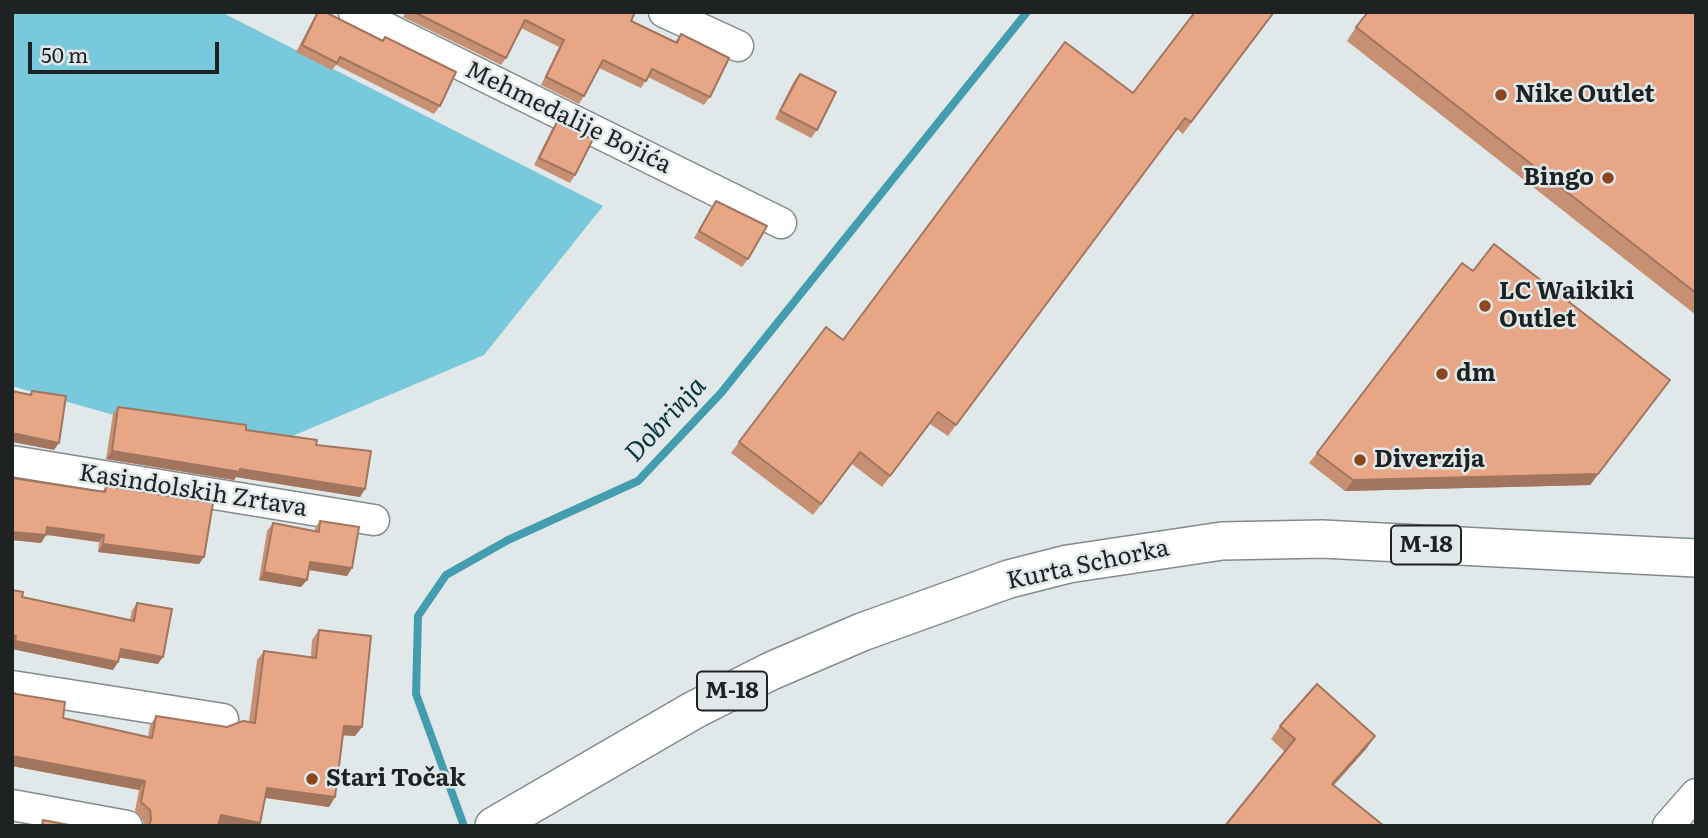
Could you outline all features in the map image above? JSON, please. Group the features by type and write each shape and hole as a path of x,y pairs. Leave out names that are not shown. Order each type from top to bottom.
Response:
{"main road":[{"name":"Kurta Schorka","path":"494,826 694,710 771,671 862,632 1009,579 1068,564 1222,541 1322,540 1696,558"}],"street":[{"name":"Mehmedalije Bojića","path":"354,12 781,223"},
{"path":"664,12 738,46"},
{"name":"Kasindolskih Zrtava","path":"12,461 374,520"},
{"path":"12,686 223,719"},
{"path":"1668,826 1696,794"},
{"path":"12,804 127,826"}],"shaded area":[{"path":"12,12 221,12 603,206 484,355 250,454 12,386"}],"building":[{"path":"318,12 325,12 383,41 385,37 456,72 440,106 340,57 337,63 302,45"},
{"path":"414,12 635,12 631,21 677,43 681,34 729,58 710,97 652,69 646,81 603,60 584,96 546,77 564,40 525,20 506,58"},
{"path":"1195,12 1274,12 1191,122 1185,118 956,425 938,412 890,476 860,452 821,504 739,442 826,327 843,340 1065,42 1133,93"},
{"name":"Bingo","path":"1368,12 1696,12 1696,293 1356,27"},
{"path":"800,74 836,92 817,130 780,111"},
{"path":"557,122 593,139 575,175 539,158"},
{"path":"716,201 767,226 748,259 699,231"},
{"path":"1494,244 1670,380 1598,474 1353,480 1317,453 1462,263 1473,271"},
{"path":"12,391 31,395 32,391 66,396 59,443 12,433"},
{"path":"118,407 246,425 246,430 317,440 316,445 371,451 365,489 112,451"},
{"path":"12,478 105,492 106,486 213,503 204,557 103,544 104,535 47,527 46,535 12,532"},
{"path":"320,521 359,527 352,568 310,562 307,580 264,572 273,523 319,532"},
{"path":"12,590 23,592 22,597 134,621 137,603 172,609 163,657 121,649 118,662 15,641 16,636 12,635"},
{"path":"319,630 371,636 362,727 344,726 335,797 267,788 260,823 221,815 218,826 149,826 150,810 141,802 145,781 12,756 12,692 65,702 63,718 152,738 156,716 227,727 243,721 255,723 264,651 316,658"},
{"path":"1317,684 1375,736 1332,784 1384,826 1225,826 1295,739 1280,726"},
{"path":"43,820 74,826 42,826"}],"waterway":[{"name":"Dobrinja","path":"464,826 416,694 418,616 446,575 508,540 638,481 721,393 1027,12"}],"place":[{"name":"Nike Outlet","path":"1501,95"},
{"name":"Bingo","path":"1608,178"},
{"name":"LC Waikiki Outlet","path":"1485,306"},
{"name":"dm","path":"1442,374"},
{"name":"Diverzija","path":"1360,460"},
{"name":"Stari Točak","path":"312,779"}]}
